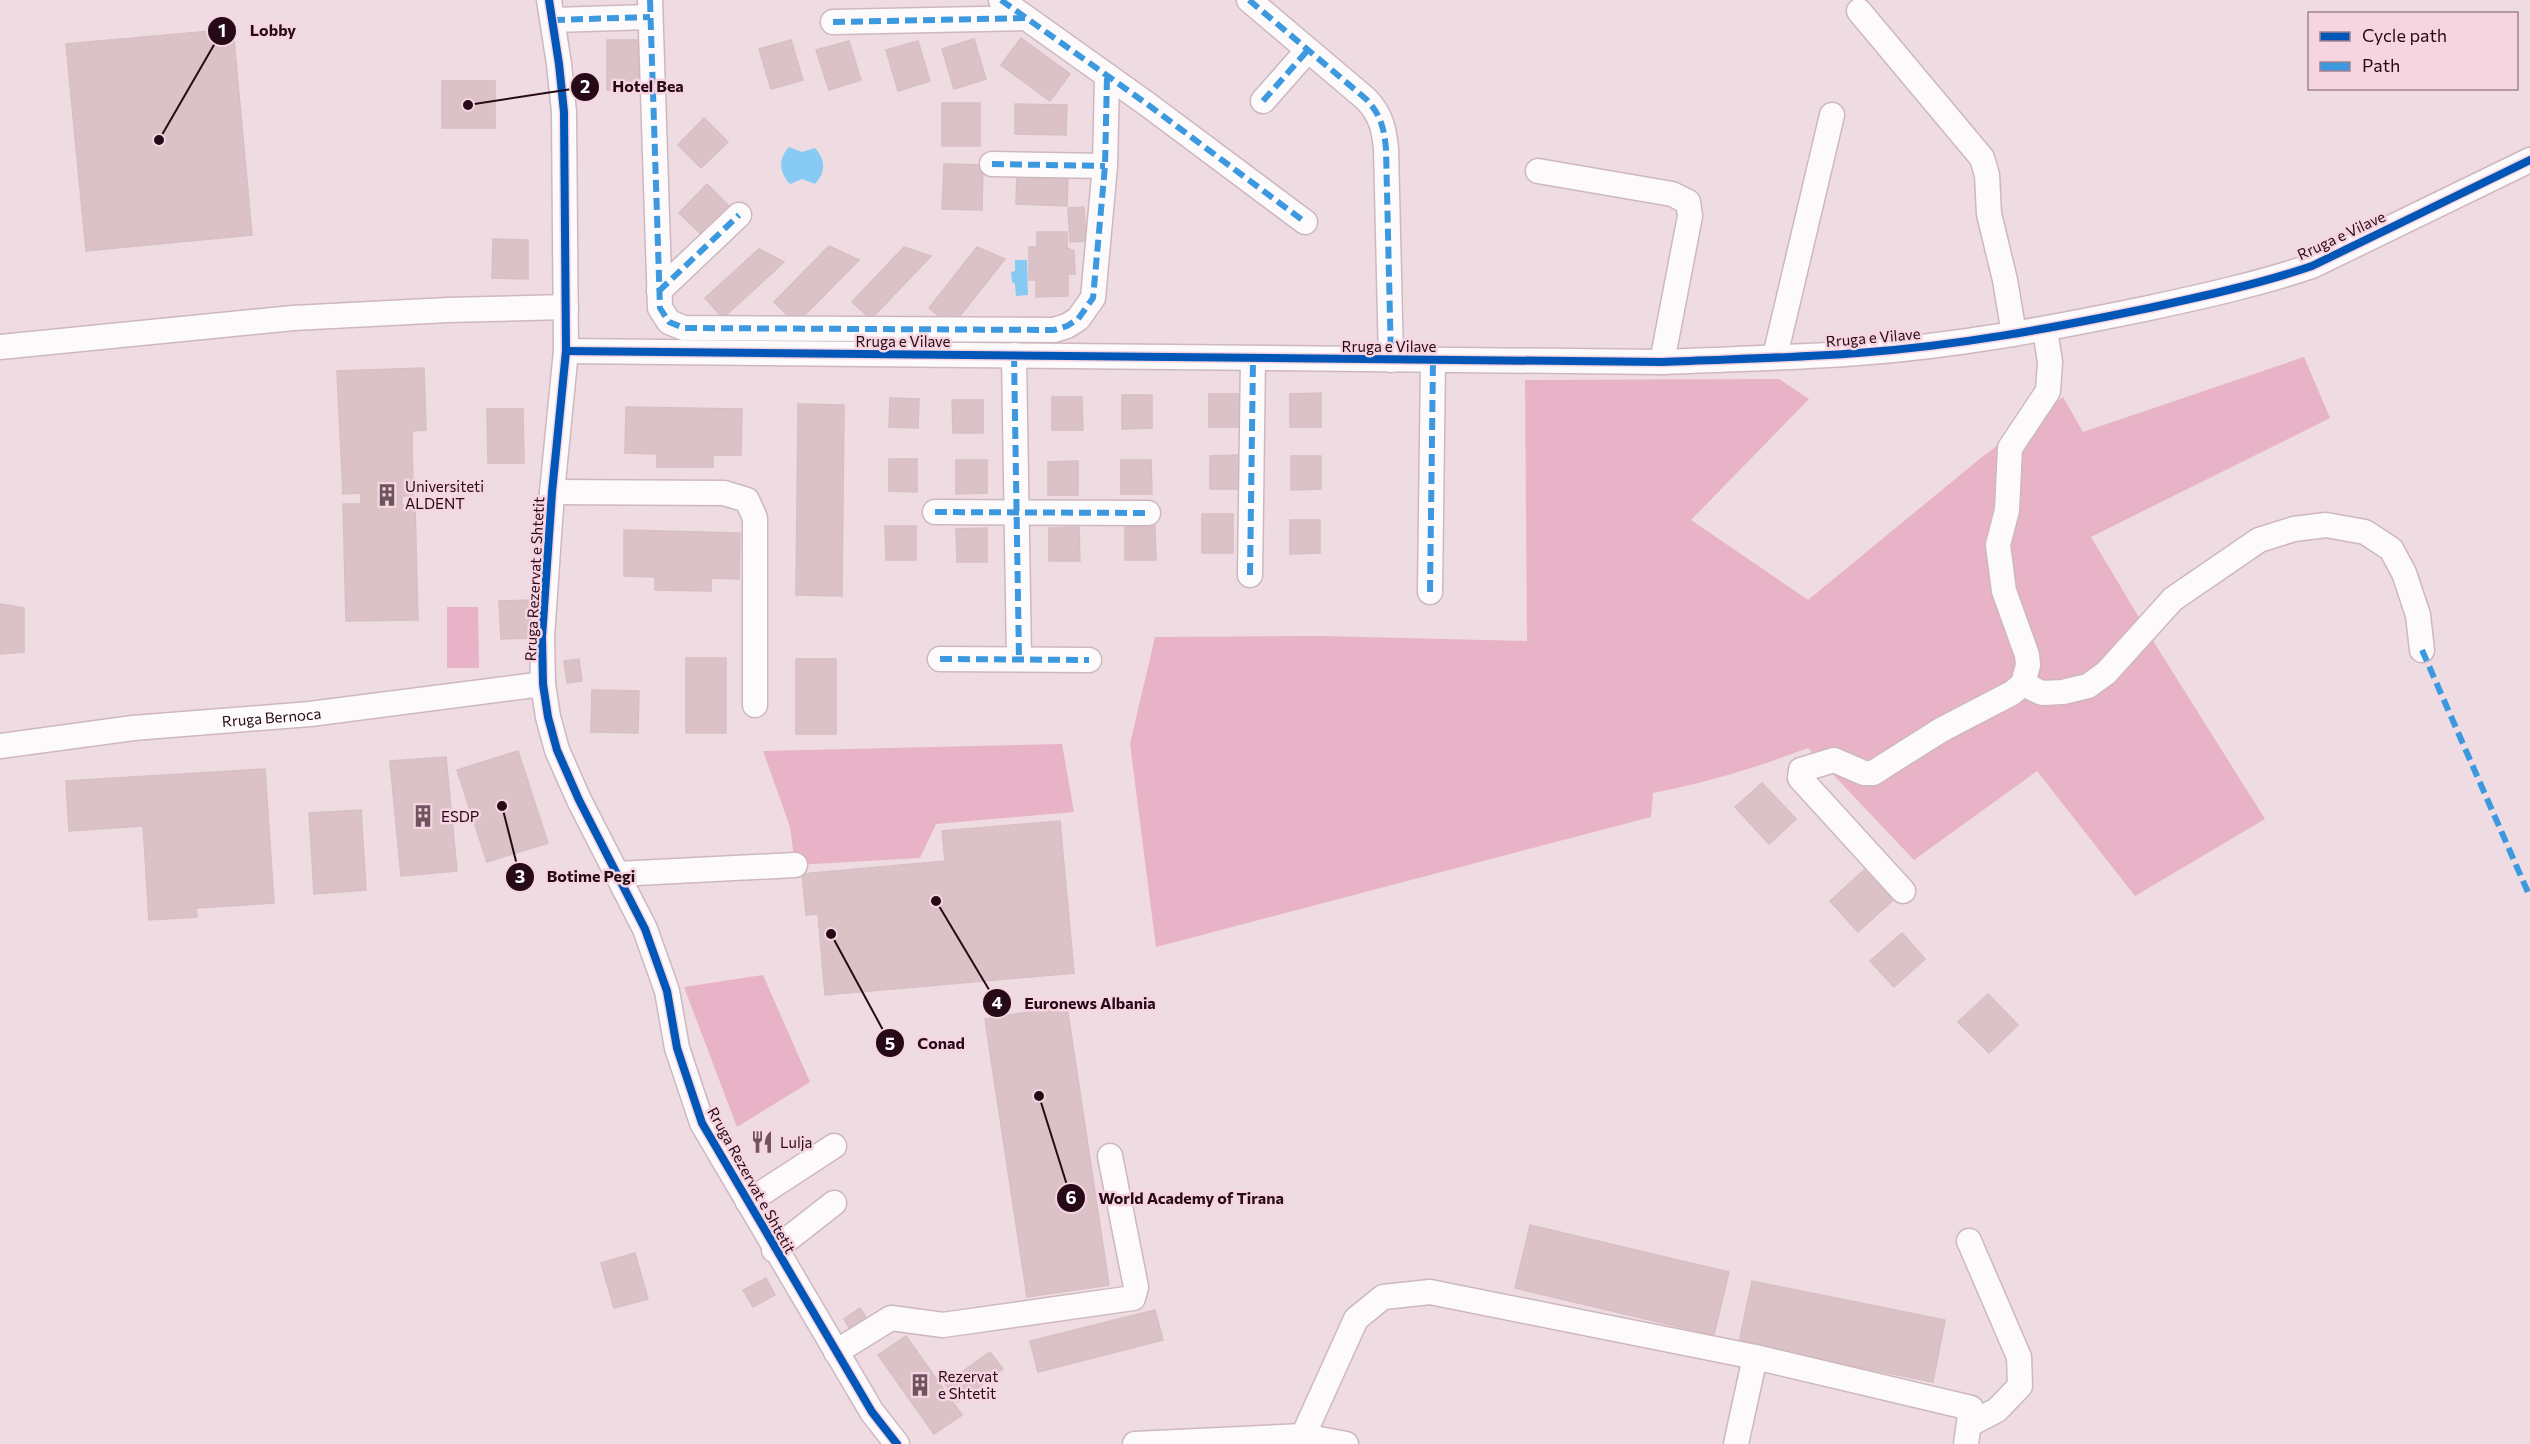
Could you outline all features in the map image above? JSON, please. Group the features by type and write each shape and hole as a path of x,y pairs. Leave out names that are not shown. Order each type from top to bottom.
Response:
{"street":[{"path":"1001,0 1305,222"},
{"path":"1249,0 1375,108 1384,128 1391,360"},
{"path":"566,351 564,112 551,10 650,8 660,308 663,315 675,326 684,328 1054,330 1067,326 1078,319 1093,298 1105,166 1107,77"},
{"path":"1859,10 1982,158 1987,175 1989,214 2005,280 2014,334"},
{"path":"833,22 1026,18"},
{"path":"1263,101 1308,51"},
{"path":"1774,356 1832,115"},
{"name":"Rruga e Vilave","path":"566,351 1662,362 1893,350 2045,330 2240,288 2286,275 2312,266 2530,160"},
{"path":"992,164 1105,166"},
{"path":"1538,171 1672,194 1688,202 1690,216 1662,362"},
{"path":"659,291 739,216"},
{"path":"0,346 293,318 566,307"},
{"path":"1078,319 1084,357"},
{"path":"1903,891 1800,778 1801,770 1834,760 1864,772 1873,773 1941,730 2012,693 2023,684 2028,665 2027,655 2004,591 1998,545 2007,510 2010,448 2048,391 2050,362 2045,330"},
{"name":"Rruga Rezervat e Shtetit","path":"566,351 552,492 542,637 543,684 548,717 557,750 579,800 645,929 667,991 677,1048 702,1124 774,1250 872,1412 897,1444"},
{"path":"1014,355 1019,659"},
{"path":"1250,574 1253,358"},
{"path":"1430,592 1433,360"},
{"path":"552,492 724,493 747,500 755,518 756,705"},
{"path":"934,512 1148,513"},
{"path":"2023,684 2042,693 2063,692 2088,686 2106,672 2173,599 2259,540 2294,529 2326,525 2365,532 2391,549 2404,573 2418,615 2421,650"},
{"path":"940,659 1089,660"},
{"name":"Rruga Bernoca","path":"0,746 133,728 310,714 543,684"},
{"path":"617,874 795,865"},
{"path":"748,1202 834,1146"},
{"path":"836,1352 891,1318 943,1325 1132,1298 1136,1287 1110,1156"},
{"path":"774,1250 834,1203"},
{"path":"1968,1434 1997,1410 2020,1386 2019,1357 1969,1241"},
{"path":"1303,1436 1356,1319 1383,1298 1430,1292 1755,1357 1971,1408 1968,1434"},
{"path":"1736,1444 1755,1357"},
{"path":"1135,1444 1303,1436 1346,1444"}],"shaded area":[{"path":"2304,357 2330,418 2091,537 2265,819 2135,896 2037,771 1914,860 1808,748 1732,774 1653,793 1651,817 1156,947 1130,744 1155,637 1322,636 1527,641 1525,380 1779,379 1809,399 1691,520 1808,600 1982,457 2063,397 2083,432"},
{"path":"447,607 478,607 479,668 447,668"},
{"path":"1062,744 1074,812 936,824 920,858 795,865 790,827 763,751"},
{"path":"763,975 810,1082 737,1127 684,987"}],"water":[{"path":"789,147 802,152 815,148 819,152 823,170 815,184 802,179 790,184 786,179 781,166 783,156"},
{"path":"1015,260 1027,260 1028,295 1016,296 1011,272 1015,271"}],"building":[{"path":"233,29 252,235 86,251 66,44"},
{"path":"1021,38 1070,74 1050,101 1001,65"},
{"path":"974,39 986,79 954,89 942,49"},
{"path":"607,40 644,40 644,90 607,90"},
{"path":"791,40 803,80 771,89 759,49"},
{"path":"849,41 861,80 829,90 816,50"},
{"path":"918,41 930,81 898,91 886,50"},
{"path":"442,81 495,81 495,128 442,128"},
{"path":"942,103 980,103 980,146 942,146"},
{"path":"1015,104 1067,105 1066,135 1015,134"},
{"path":"704,118 728,142 701,168 678,145"},
{"path":"944,164 983,165 982,210 942,209"},
{"path":"1017,172 1068,174 1067,206 1016,204"},
{"path":"707,184 730,207 703,236 679,213"},
{"path":"1084,207 1086,241 1070,242 1068,208"},
{"path":"1037,232 1067,232 1067,248 1074,251 1075,274 1068,274 1068,296 1036,297 1036,280 1029,280 1029,247 1037,247"},
{"path":"493,239 528,240 528,279 492,278"},
{"path":"829,246 859,260 796,324 774,302"},
{"path":"904,247 931,256 871,319 852,302"},
{"path":"977,247 1005,259 952,326 929,308"},
{"path":"759,249 784,262 723,318 705,298"},
{"name":"Universiteti ALDENT","path":"424,368 426,430 412,431 413,496 402,496 402,505 415,505 418,620 346,621 343,504 361,504 361,493 343,494 337,371"},
{"path":"1321,393 1321,427 1290,427 1290,394"},
{"path":"1209,394 1239,394 1240,427 1209,427"},
{"path":"1122,395 1152,395 1152,428 1122,429"},
{"path":"1052,397 1082,397 1083,430 1052,430"},
{"path":"890,398 919,399 918,428 889,427"},
{"path":"952,400 983,400 983,433 953,433"},
{"path":"798,404 844,405 842,596 796,595"},
{"path":"626,407 742,409 741,455 713,455 713,467 657,467 657,454 625,453"},
{"path":"487,409 523,409 524,463 488,463"},
{"path":"1240,455 1240,489 1210,489 1210,456"},
{"path":"1291,456 1321,456 1321,489 1291,490"},
{"path":"889,459 917,459 917,492 889,491"},
{"path":"956,460 987,460 987,493 956,494"},
{"path":"1121,460 1151,460 1152,494 1121,494"},
{"path":"1078,461 1078,495 1048,495 1048,462"},
{"path":"1202,514 1233,514 1233,553 1202,553"},
{"path":"1290,520 1320,520 1320,553 1290,554"},
{"path":"885,526 916,526 916,560 886,560"},
{"path":"1155,526 1156,560 1125,560 1125,527"},
{"path":"1079,527 1080,561 1049,561 1049,528"},
{"path":"987,528 987,562 957,562 956,529"},
{"path":"624,530 740,533 739,579 711,578 711,591 655,590 655,577 624,576"},
{"path":"530,600 532,638 501,639 499,601"},
{"path":"0,604 24,608 24,652 0,654"},
{"path":"686,658 726,658 726,733 686,733"},
{"path":"579,659 582,681 567,683 564,661"},
{"path":"796,659 836,659 836,734 796,734"},
{"path":"592,690 639,691 638,733 591,732"},
{"path":"518,751 548,843 487,862 457,770"},
{"name":"ESDP","path":"446,757 457,871 401,876 390,761"},
{"path":"265,769 274,903 196,908 197,917 149,920 143,826 69,831 66,781"},
{"path":"1762,783 1796,819 1769,844 1735,807"},
{"path":"361,810 366,890 314,894 309,813"},
{"path":"1060,821 1074,973 825,995 818,914 806,915 802,874 945,861 942,831"},
{"path":"1864,870 1893,900 1858,932 1830,901"},
{"path":"1902,933 1925,959 1894,987 1870,961"},
{"path":"1988,994 2018,1025 1989,1053 1958,1022"},
{"path":"1067,1006 1109,1285 1027,1297 985,1019"},
{"path":"1530,1225 1729,1272 1714,1335 1515,1288"},
{"path":"635,1253 648,1299 614,1308 601,1263"},
{"path":"766,1278 775,1295 753,1307 743,1290"},
{"path":"1752,1281 1945,1320 1933,1382 1739,1343"},
{"path":"860,1308 869,1322 852,1333 844,1319"},
{"path":"1155,1310 1163,1340 1038,1372 1030,1341"},
{"name":"Rezervat e Shtetit","path":"906,1336 962,1415 934,1434 878,1355"},
{"path":"990,1352 1003,1369 958,1402 945,1384"}],"marked path":[{"path":"650,0 660,308 669,322 684,328 1054,330 1067,326 1078,319 1093,298 1105,166 1107,77"},
{"path":"1001,0 1147,104 1305,222"},
{"path":"1249,0 1366,99 1381,122 1386,149 1391,360"},
{"path":"553,20 650,17"},
{"path":"833,22 1026,18"},
{"path":"1263,101 1307,51"},
{"path":"992,164 1105,166"},
{"path":"659,291 739,215"},
{"path":"1014,355 1019,659"},
{"path":"1250,575 1253,359"},
{"path":"1430,592 1433,360"},
{"path":"935,512 1148,513"},
{"path":"2422,650 2530,897"},
{"path":"940,659 1089,660"}],"cycle path":[{"path":"549,0 564,112 566,351 552,492 542,637 543,684 548,717 557,750 579,800 645,929 667,991 677,1048 702,1123 872,1412 897,1444"},
{"path":"566,351 1662,362 1895,350 1968,341 2077,322 2252,284 2312,266 2530,160"}],"place":[{"name":"Hotel Bea","path":"468,105"},
{"name":"Lobby","path":"159,140"},
{"name":"Universiteti ALDENT","path":"387,495"},
{"name":"Botime Pegi","path":"502,806"},
{"name":"ESDP","path":"423,816"},
{"name":"Euronews Albania","path":"936,901"},
{"name":"Conad","path":"831,934"},
{"name":"World Academy of Tirana","path":"1039,1096"},
{"name":"Lulja","path":"762,1142"},
{"name":"Rezervat e Shtetit","path":"920,1385"}]}
